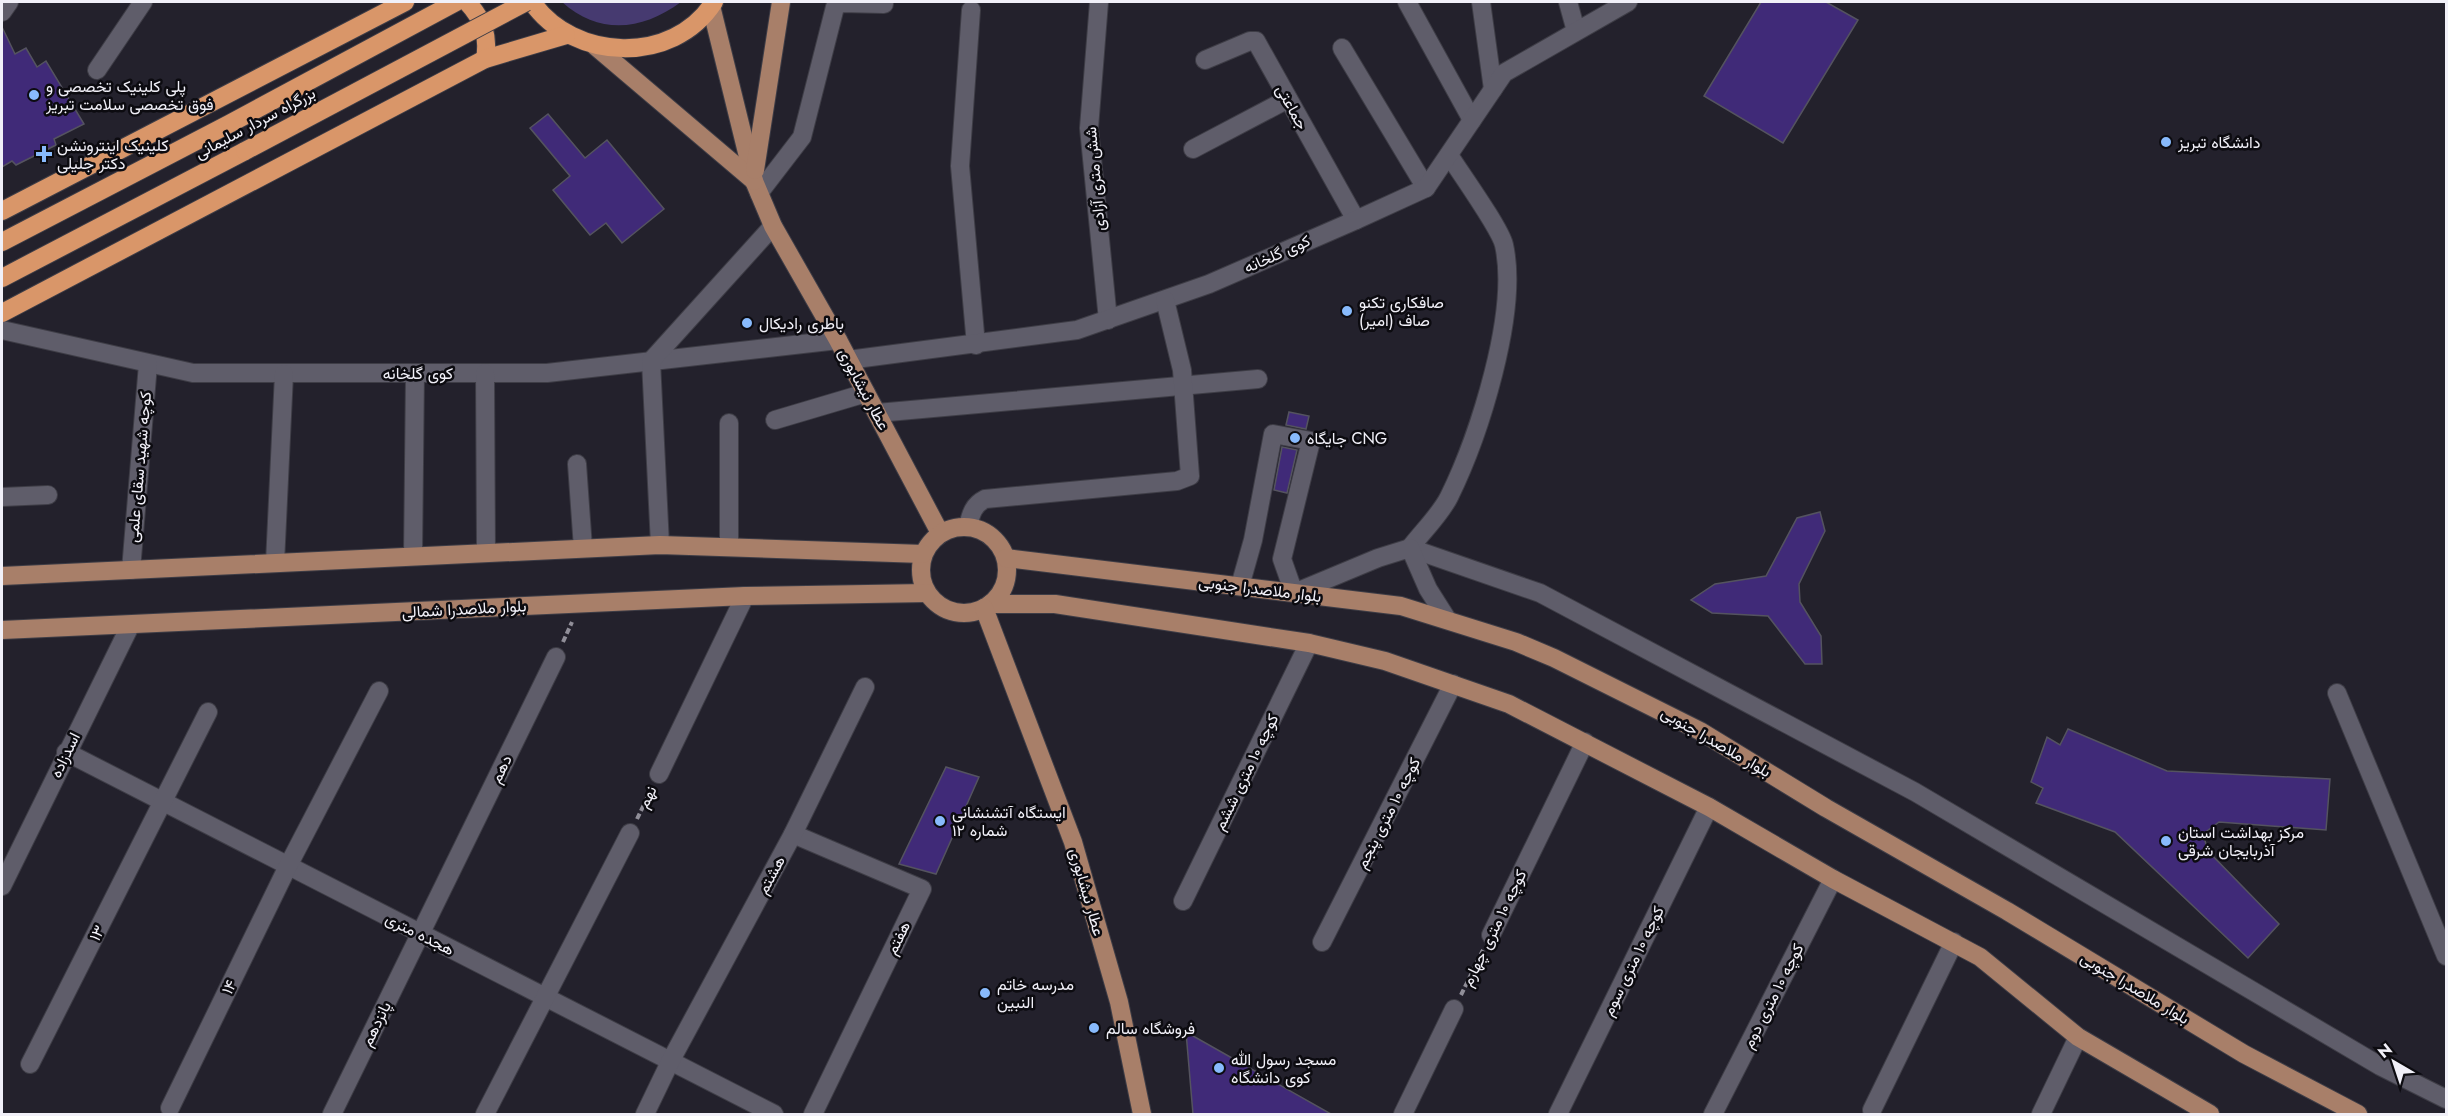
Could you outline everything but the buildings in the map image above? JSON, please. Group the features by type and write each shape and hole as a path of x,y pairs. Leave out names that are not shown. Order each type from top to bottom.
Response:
{"highway":[{"path":"2,211 405,2"},
{"name":"بزرگراه سردار سلیمانی","path":"2,242 456,2"},
{"path":"467,2 479,15 488,43 485,59"},
{"name":"بزرگراه سردار سلیمانی","path":"2,278 526,2"},
{"path":"532,2 541,14 566,34 596,46 627,49 659,43 688,28 713,4"},
{"path":"2,313 485,59 566,34"}],"main road":[{"path":"756,187 781,2"},
{"name":"عطار نیشابوری","path":"713,4 756,187 773,226 838,340 940,533"},
{"name":"عطار نیشابوری","path":"596,46 756,187"},
{"path":"987,606 1004,586 1007,569 1006,558 998,543 991,535 968,526 940,533 923,554 920,573 927,593 936,603 952,612 967,613 987,606 1055,604 1309,643 1385,661 1509,705 1708,807 1833,879 1980,957 2079,1037 2210,1114"},
{"path":"2,576 660,545 729,545 923,554"},
{"name":"بلوار ملاصدرا جنوبی","path":"1006,558 1401,606 1447,619 1545,654 1651,705 1759,766 1826,808 2007,911 2244,1054 2358,1114"},
{"name":"بلوار ملاصدرا شمالی","path":"2,630 130,626 745,596 927,593"},
{"name":"عطار نیشابوری","path":"987,606 1073,842 1119,1002 1142,1114"}],"street":[{"path":"2,12 9,2"},
{"path":"97,70 143,2"},
{"name":"شش متری آزادی","path":"1099,2 1089,128 1108,320"},
{"path":"1407,2 1472,120"},
{"path":"1480,2 1493,88"},
{"path":"1568,2 1576,31"},
{"path":"1342,48 1426,188 1504,72 1624,2"},
{"path":"756,187 802,136 835,7 841,3 884,4"},
{"path":"971,10 960,166 976,345"},
{"name":"جماعتی","path":"1205,60 1250,41 1256,41 1356,220"},
{"path":"1193,149 1288,99"},
{"path":"1240,586 1253,540 1274,434 1311,441 1282,559 1294,593 1378,558 1410,548 1448,499 1480,417 1504,320 1507,277 1504,243 1449,155"},
{"name":"کوی گلخانه","path":"848,360 1077,330 1209,284 1426,188"},
{"path":"660,545 651,361 773,226"},
{"path":"968,526 977,503 985,499 1177,481 1190,476 1182,370 1165,300"},
{"name":"کوی گلخانه","path":"2,330 193,373 547,373 838,340"},
{"name":"کوچه شهید سقای علمی","path":"131,570 148,364"},
{"path":"413,556 415,373"},
{"path":"485,373 486,553"},
{"path":"274,563 284,374"},
{"path":"877,413 1258,379"},
{"path":"775,420 866,393"},
{"path":"729,423 729,545"},
{"path":"577,464 583,548"},
{"path":"2,497 48,495"},
{"path":"1410,548 1428,589 1447,619"},
{"path":"1410,548 1540,593 1874,770 2380,1066 2446,1099"},
{"name":"نهم","path":"659,774 745,596"},
{"name":"اسدزاده","path":"2,886 130,626"},
{"name":"کوچه ۱۰ متری ششم","path":"1183,901 1309,643"},
{"name":"دهم","path":"420,933 556,657"},
{"name":"کوچه ۱۰ متری پنجم","path":"1323,942 1453,684"},
{"name":"هشتم","path":"645,1114 671,1060 793,834 865,687"},
{"name":"۱۴","path":"170,1108 288,866 379,691"},
{"path":"2337,693 2446,956"},
{"name":"۱۳","path":"30,1064 208,712"},
{"name":"کوچه ۱۰ متری چهارم","path":"1491,934 1585,742"},
{"name":"هجده متری","path":"66,752 774,1114"},
{"name":"کوچه ۱۰ متری سوم","path":"1558,1114 1708,807"},
{"path":"485,1114 630,833"},
{"name":"هفتم","path":"793,834 922,889 813,1114"},
{"name":"کوچه ۱۰ متری دوم","path":"1713,1114 1833,879"},
{"name":"پانزدهم","path":"332,1114 420,933"},
{"path":"1872,1110 1954,942"},
{"path":"1403,1114 1454,1009"},
{"path":"2041,1114 2079,1037"}],"path":[{"path":"556,657 581,603"},
{"name":"نهم","path":"630,833 659,774"},
{"name":"کوچه ۱۰ متری چهارم","path":"1454,1009 1491,934"}],"shaded area":[{"path":"562,2 681,2 652,19 622,25 591,20 576,13"}],"place":[{"name":"پلی کلینیک تخصصی و فوق تخصصی سلامت تبریز","path":"34,95"},
{"name":"دانشگاه تبریز","path":"2166,142"},
{"name":"کلینیک اینترونشن دکتر جلیلی","path":"44,154"},
{"name":"صافکاری تکنو صاف (امیر)","path":"1347,311"},
{"name":"باطری رادیکال","path":"747,323"},
{"name":"جایگاه CNG","path":"1295,438"},
{"name":"ایستگاه آتشنشانی شماره ۱۲","path":"940,821"},
{"name":"مرکز بهداشت استان آذربایجان شرقی","path":"2166,841"},
{"name":"مدرسه خاتم النبین","path":"985,993"},
{"name":"فروشگاه سالم","path":"1094,1028"},
{"name":"مسجد رسول الله کوی دانشگاه","path":"1219,1068"}]}
